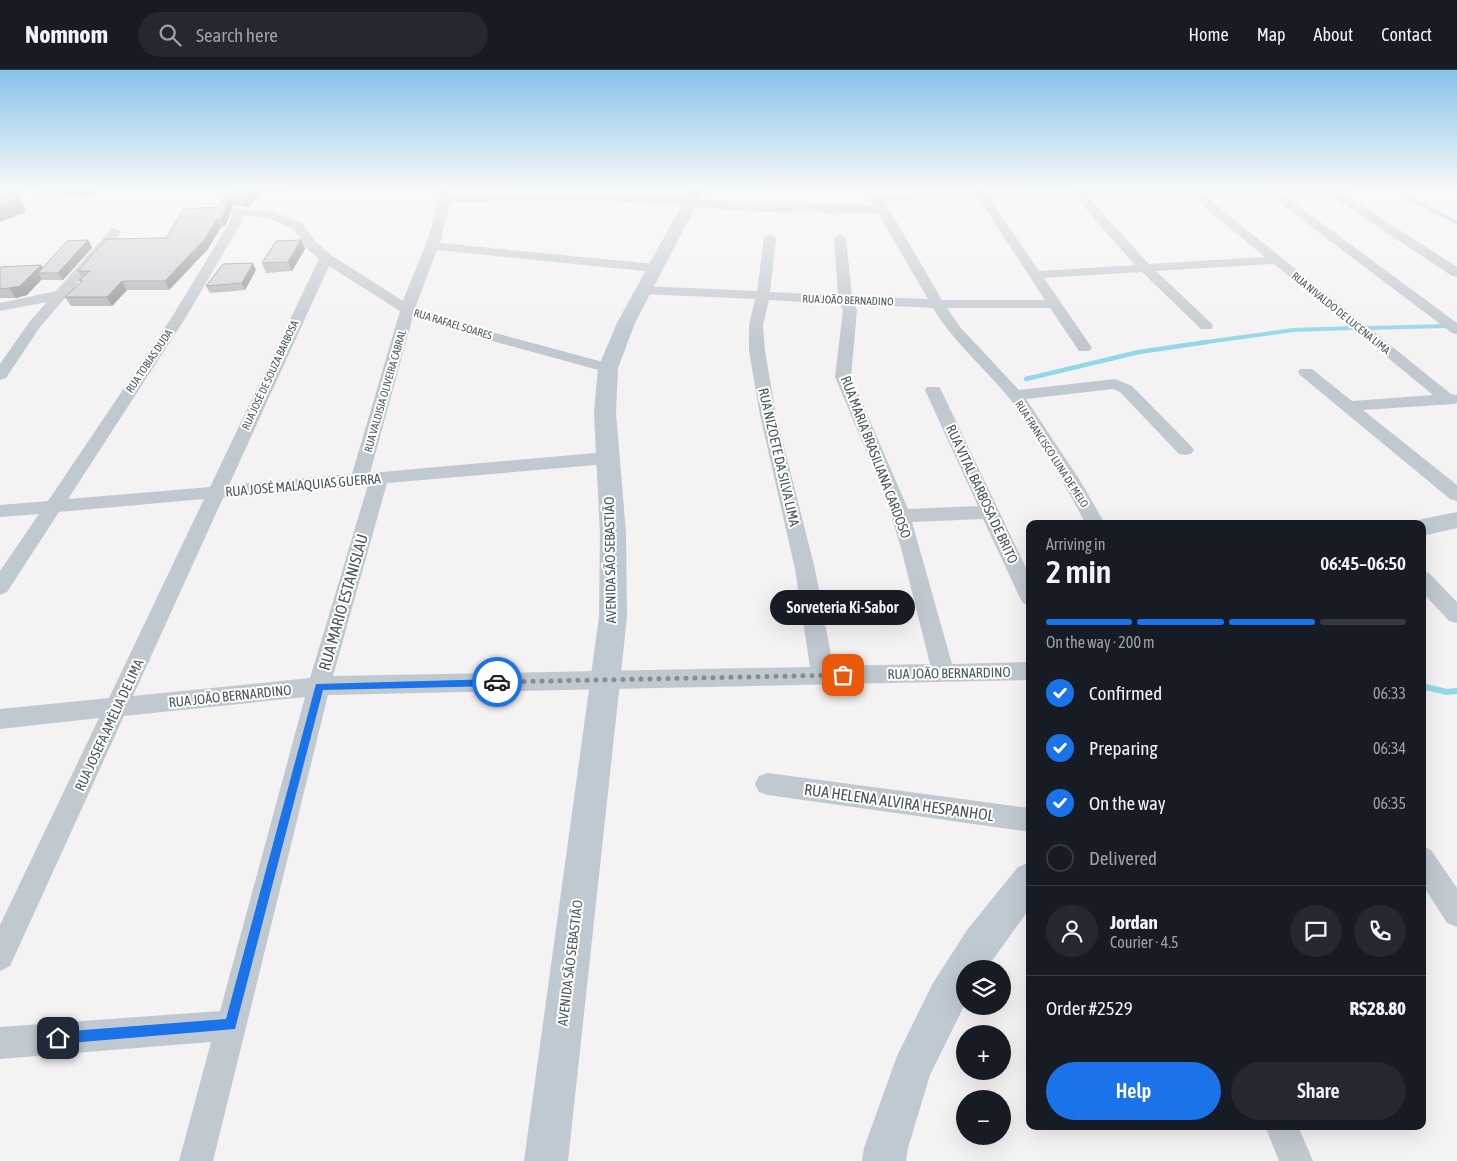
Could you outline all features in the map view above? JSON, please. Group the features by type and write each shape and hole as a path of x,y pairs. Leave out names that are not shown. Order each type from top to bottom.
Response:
{"main road":[{"name":"AVENIDA SÃO SEBASTIÃO","path":"546,1161 613,617 613,533 605,413 608,368 618,340 670,239"},
{"path":"1426,527 1457,520"},
{"path":"884,1161 886,1148 911,1070 947,997 980,943 1026,884"}],"street":[{"path":"0,375 34,324 109,239"},
{"name":"RUA TOBIAS DUDA","path":"0,587 178,317 225,239"},
{"name":"RUA RAFAEL SOARES","path":"307,239 326,258 408,310 484,334 608,368"},
{"name":"RUA VALDISIA OLIVEIRA CABRAL","path":"369,479 408,310 434,239"},
{"name":"RUA NIZOETE DA SILVA LIMA","path":"770,239 763,296 756,325 757,352 761,382 805,569 823,676"},
{"name":"RUA MARIA BRASILIANA CARDOSO","path":"840,239 845,300 850,310 842,365 843,377 901,516 912,548 943,673"},
{"name":"RUA FRANCISCO LUNA DE MELO","path":"901,239 955,330 1014,395 1072,482 1094,520"},
{"path":"1011,239 1084,348"},
{"path":"1119,239 1144,268 1206,326"},
{"name":"RUA NIVALDO DE LUCENA LIMA","path":"1250,239 1452,399"},
{"path":"1336,239 1457,330"},
{"path":"1405,239 1457,273"},
{"name":"RUA JOÃO BERNADINO","path":"432,246 763,296 938,304 1054,304"},
{"name":"RUA JOSÉ DE SOUZA BARBOSA","path":"214,493 326,258"},
{"path":"1035,275 1275,260"},
{"path":"0,307 60,295"},
{"path":"1306,372 1457,496"},
{"path":"1014,395 1114,384 1126,389 1185,450"},
{"name":"RUA VITAL BARBOSA DE BRITO","path":"933,390 1026,589"},
{"path":"1347,406 1452,399"},
{"name":"RUA JOSÉ MALAQUIAS GUERRA","path":"0,511 607,458"},
{"name":"RUA MARIO ESTANISLAU","path":"196,1161 319,686 369,479"},
{"name":"RUA JOSEFA AMÉLIA DE LIMA","path":"0,956 118,707 214,493"},
{"path":"901,516 991,512"},
{"path":"1426,582 1457,616"},
{"name":"RUA JOÃO BERNARDINO","path":"0,719 319,686 1026,671"},
{"name":"RUA HELENA ALVIRA HESPANHOL","path":"768,784 1026,819"},
{"path":"1426,865 1457,913"},
{"path":"0,1043 231,1025"},
{"path":"1283,1130 1296,1161"}],"building":[{"path":"106,239 205,239 165,281 122,281 107,297 65,297 83,280 79,280 90,271 78,271"},
{"path":"88,240 58,273 38,273 67,241"},
{"path":"301,240 288,262 262,263 276,241"},
{"path":"253,263 242,283 206,286 223,264"},
{"path":"41,265 20,286 0,289 0,267"}],"waterway":[{"path":"1367,328 1448,326"},
{"path":"1199,343 1293,330 1354,328"},
{"path":"1026,379 1139,352 1207,342"},
{"path":"1426,687 1447,692 1457,691"}],"way so far":[{"path":"497,682 843,675"}],"place":[{"name":"Sorveteria Ki-Sabor","path":"843,675"}],"route":[{"path":"58,1038 231,1025 319,686 497,682"}]}
